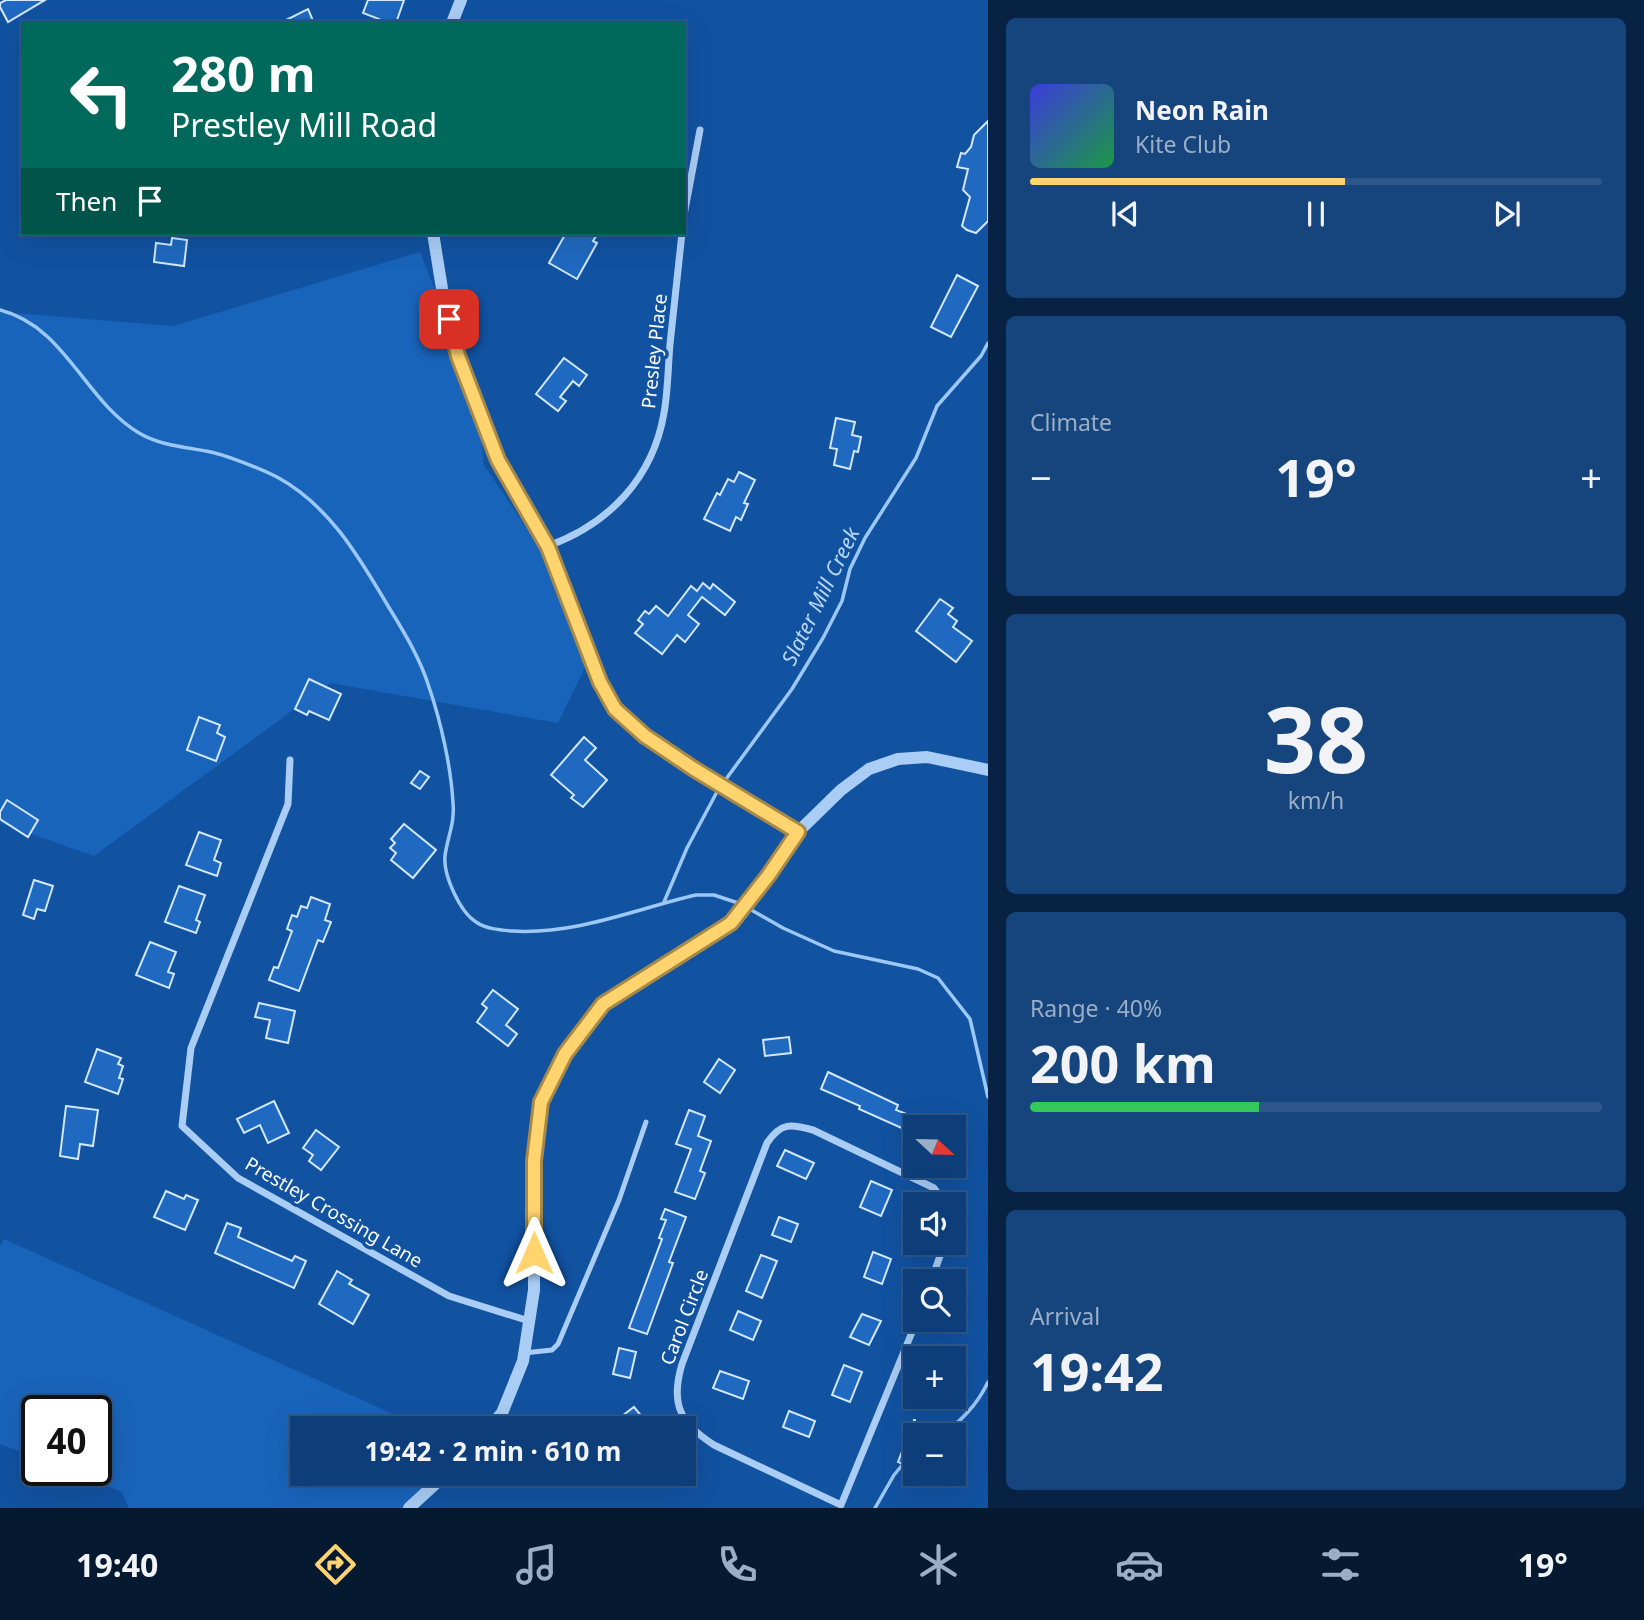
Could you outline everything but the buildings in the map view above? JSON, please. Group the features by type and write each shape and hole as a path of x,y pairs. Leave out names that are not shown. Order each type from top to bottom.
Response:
{"street":[{"path":"454,21 461,0"},
{"path":"686,204 700,130"},
{"path":"433,235 444,301 458,356 498,460 548,547 600,682 615,709 645,736 694,769 798,832"},
{"name":"Presley Place","path":"548,547 574,537 603,518 632,490 655,443 664,414 682,235"},
{"path":"499,1416 524,1353 534,1290 534,1161 541,1102 565,1054 603,1004 731,923 798,832 841,790 869,769 898,759 927,757 988,770"},
{"name":"Prestley Crossing Lane","path":"290,760 288,804 191,1048 182,1126 238,1178 273,1198 449,1296 529,1321"},
{"name":"Carol Circle","path":"912,1332 843,1507 700,1436 686,1423 678,1409 678,1377 682,1364 767,1143 776,1129 800,1126 813,1130 934,1188 937,1192"},
{"path":"410,1508 433,1486"}],"lane":[{"path":"524,1353 552,1350 558,1344 620,1200 646,1122"}],"shaded area":[{"path":"420,252 478,400 484,465 548,560 590,657 558,723 330,683 94,856 0,823 0,312 173,326"},
{"path":"4,1239 397,1416 290,1416 290,1486 433,1486 409,1508 129,1508 122,1492 107,1486 112,1486 112,1395 21,1395 21,1452 0,1444 0,1247"}],"waterway":[{"path":"0,310 23,319 42,332 103,402 139,433 163,443 222,455 277,477 312,502 341,534 366,569 400,626 425,676 441,730 452,789 453,818 445,864 459,902 476,922 498,930 536,931 605,920 696,895 714,895 741,904"},
{"name":"Slater Mill Creek","path":"664,902 687,848 718,790 792,689 823,638 842,601 850,569 865,538 916,458 937,406 981,356 988,343"},
{"path":"748,908 783,928 834,951 918,969 938,978 970,1019 988,1097"},
{"path":"957,1423 979,1398 988,1382"},
{"path":"875,1508 903,1464"}],"route":[{"path":"449,319 458,356 498,460 548,547 600,682 615,709 645,736 694,769 798,832 731,923 603,1004 565,1054 541,1102 534,1161 534,1253"}]}
